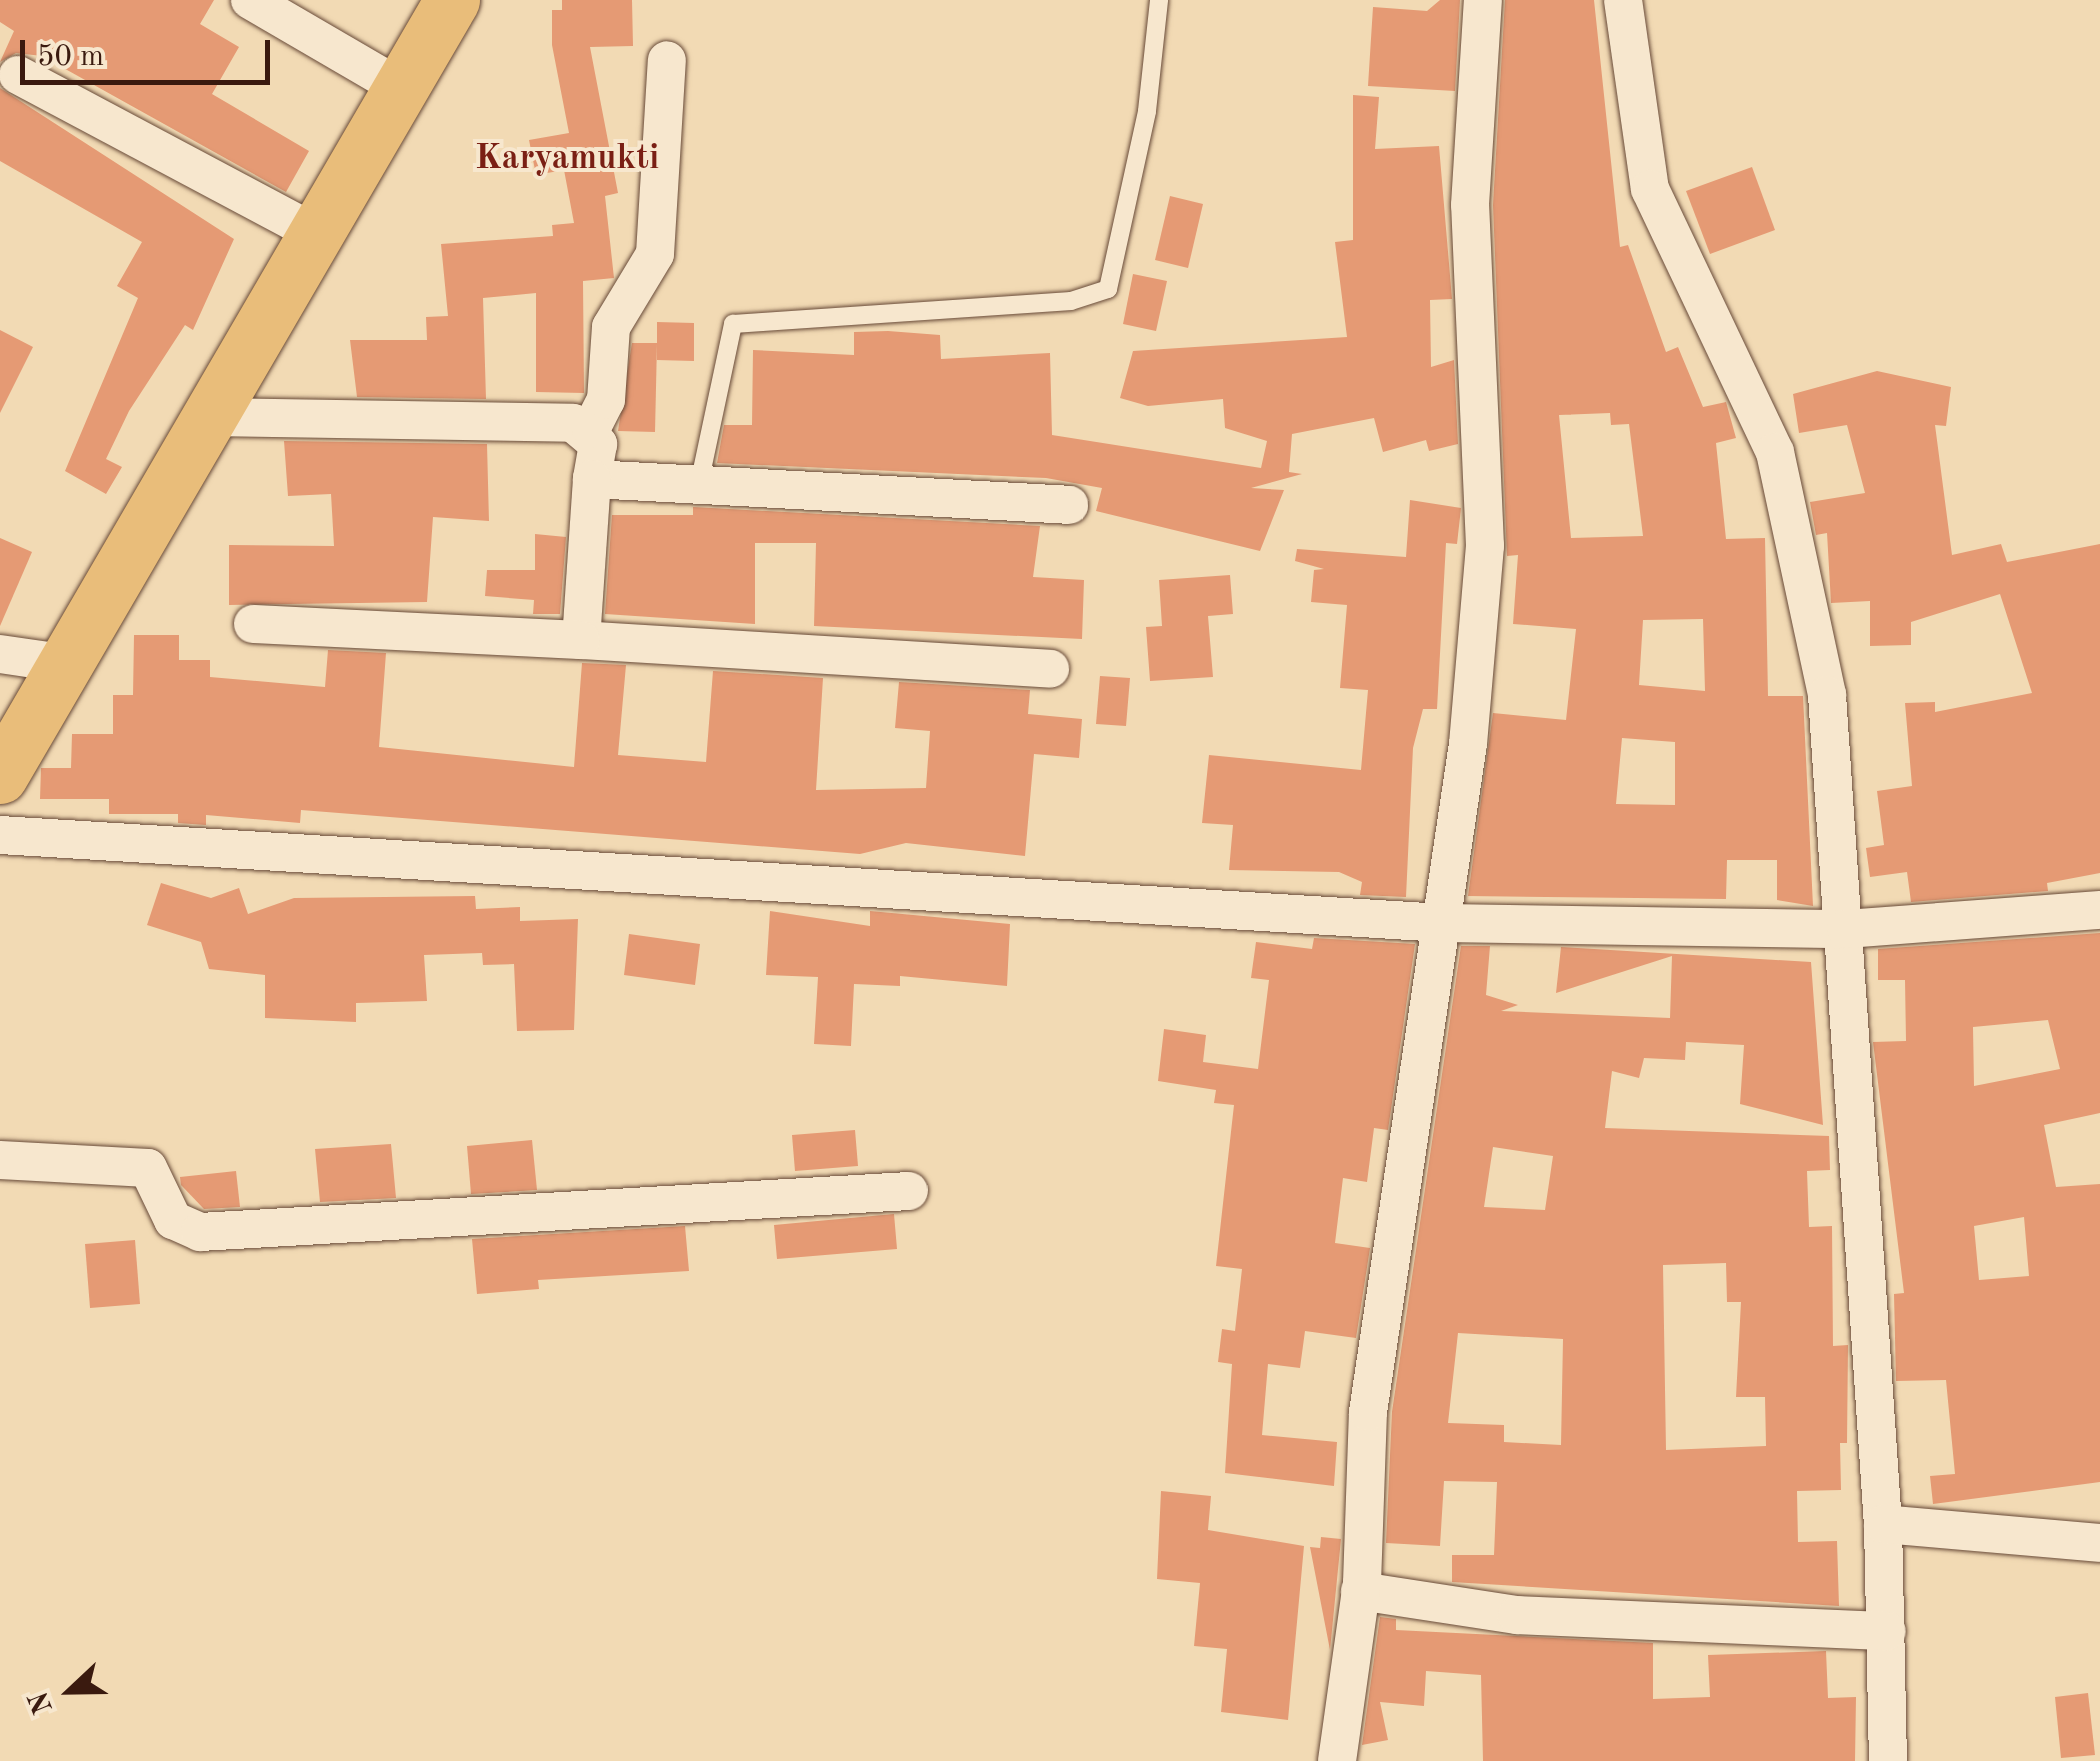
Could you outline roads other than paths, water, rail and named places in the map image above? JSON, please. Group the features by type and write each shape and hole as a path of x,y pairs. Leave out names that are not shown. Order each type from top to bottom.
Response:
{"main road":[{"path":"0,776 62,662 320,236 452,0"}],"street":[{"path":"250,0 403,88"},
{"path":"1337,1761 1360,1592 1368,1412 1444,922 1486,546 1470,205 1483,0"},
{"path":"1623,0 1635,114 1662,226 1729,343 1775,452 1804,558 1827,695 1846,929 1883,1524 1888,1761"},
{"path":"581,640 592,479 591,429 606,400 616,312 655,254 667,60"},
{"path":"18,75 320,236"},
{"path":"211,417 591,429"},
{"path":"592,479 1068,505"},
{"path":"253,624 1050,669"},
{"path":"0,654 62,662"},
{"path":"0,835 1444,922 1846,929 2100,910"},
{"path":"0,1160 148,1168 174,1220 200,1232 909,1191"},
{"path":"1883,1524 2100,1543"},
{"path":"1360,1592 1518,1614 1887,1632"}],"lane":[{"path":"698,484 732,324 1071,301 1108,289 1147,111 1159,0"}],"district":[{"name":"Karyamukti","path":"567,159"}]}
